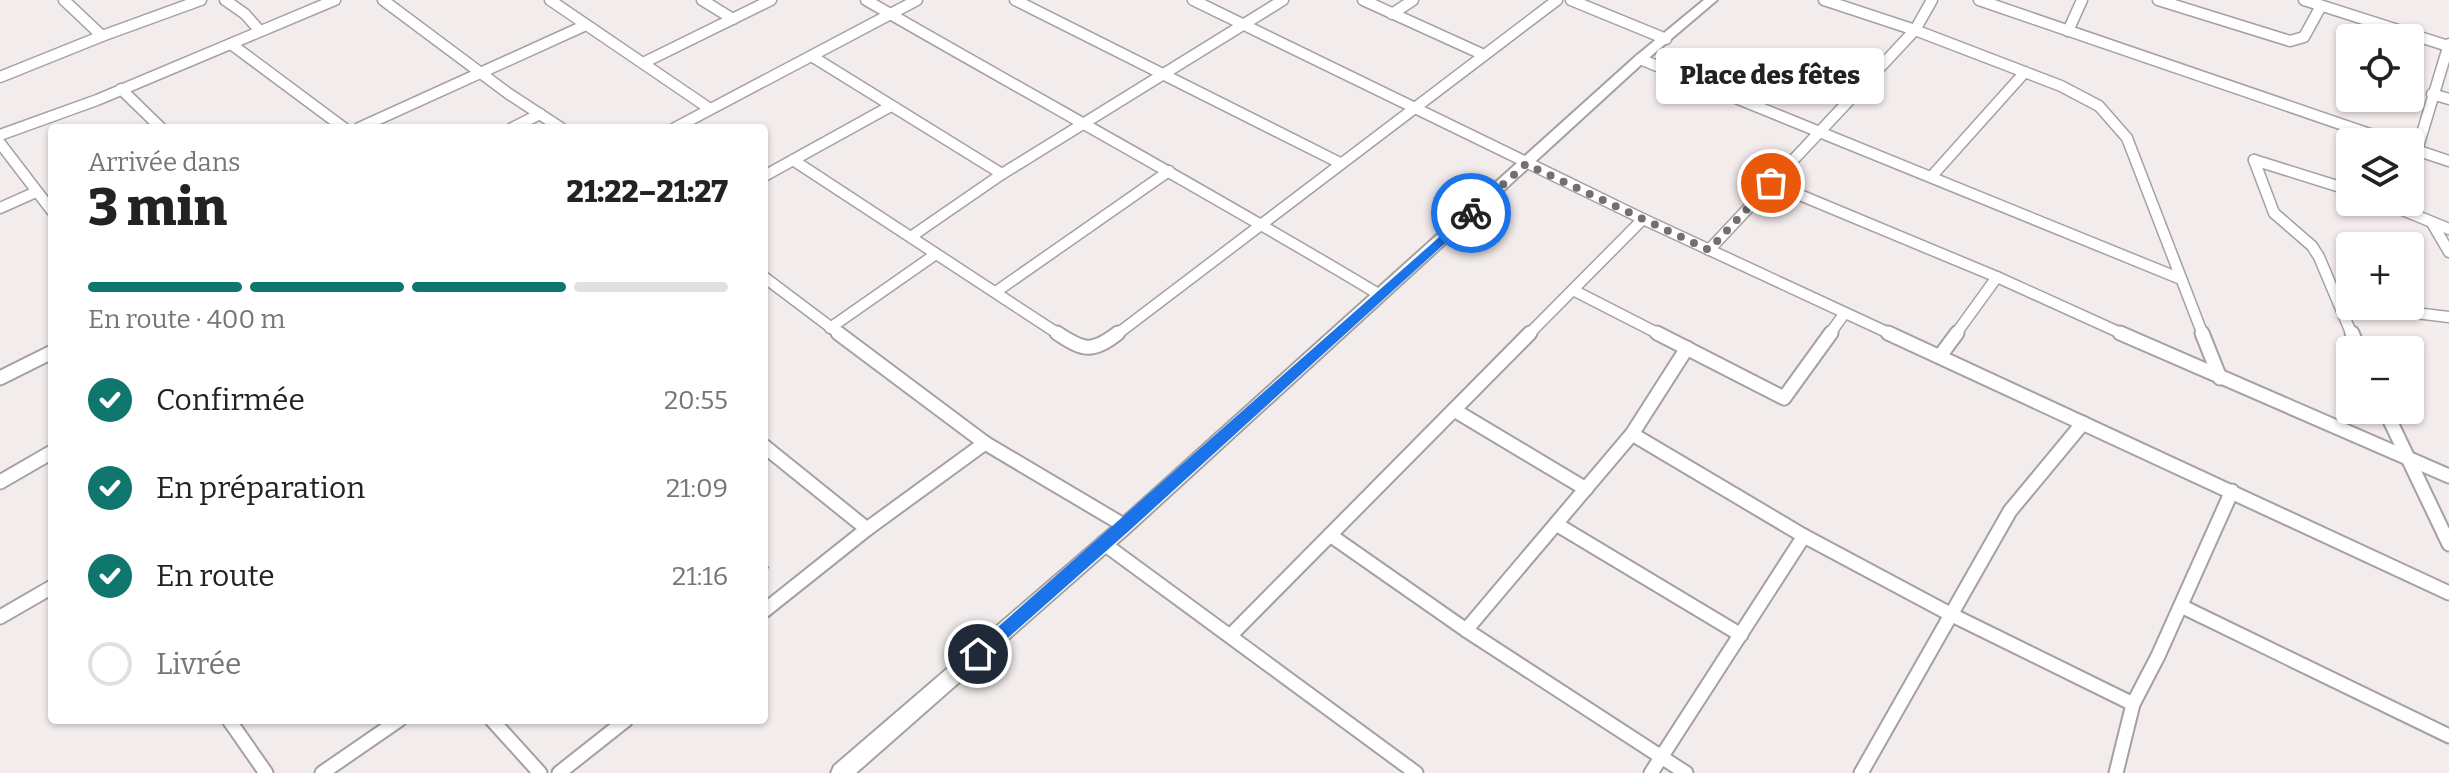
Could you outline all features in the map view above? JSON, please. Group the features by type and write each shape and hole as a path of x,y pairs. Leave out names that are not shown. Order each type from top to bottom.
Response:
{"street":[{"path":"64,0 102,36"},
{"path":"0,77 201,0"},
{"path":"225,0 245,14 260,31"},
{"path":"0,135 121,89 335,0"},
{"path":"383,0 555,124"},
{"path":"550,0 710,109"},
{"path":"702,0 733,19"},
{"path":"645,62 771,0"},
{"path":"866,0 1081,125 1261,223 1380,295"},
{"path":"682,124 917,0"},
{"path":"1015,0 1340,163"},
{"path":"1193,0 1526,164 2449,593"},
{"path":"912,236 1002,174 1283,0"},
{"path":"1363,0 1484,55"},
{"path":"1392,14 1413,0"},
{"path":"793,160 1077,346 1101,346 1557,0"},
{"path":"1571,0 1666,39"},
{"path":"841,773 1125,526 1640,59 1711,0"},
{"path":"1824,0 1915,30 2025,72 2099,106 2120,127 2141,170 2220,378"},
{"path":"1709,250 1915,30 1932,0"},
{"path":"1979,0 2352,128"},
{"path":"2068,31 2082,0"},
{"path":"2158,0 2290,41 2304,37 2321,6"},
{"path":"2304,0 2448,45 2421,128"},
{"path":"372,124 481,70 586,25"},
{"path":"231,44 339,124"},
{"path":"813,57 889,107 1002,174"},
{"path":"1640,59 2181,279"},
{"path":"1931,177 2025,72"},
{"path":"121,89 157,124"},
{"path":"2432,94 2449,99"},
{"path":"768,174 889,107"},
{"path":"520,124 540,114"},
{"path":"0,143 48,206"},
{"path":"2424,152 2449,161"},
{"path":"2336,186 2254,160 2268,204 2282,223 2314,248 2336,289"},
{"path":"997,291 1169,171"},
{"path":"1771,183 1997,277 2220,378 2449,476"},
{"path":"0,208 36,192"},
{"path":"2416,216 2449,229"},
{"path":"1231,635 1643,219"},
{"path":"2432,223 2449,252"},
{"path":"830,328 936,254"},
{"path":"1940,356 1997,277"},
{"path":"768,280 985,443 1125,526"},
{"path":"1573,290 1784,398 1844,314"},
{"path":"2424,314 2449,317"},
{"path":"1466,630 1632,434 1687,348"},
{"path":"0,378 48,354"},
{"path":"1454,410 1586,489"},
{"path":"1861,773 2010,511 2083,423"},
{"path":"2391,424 2449,544"},
{"path":"1632,434 1804,536 1950,614 2133,704"},
{"path":"768,608 867,529 985,443"},
{"path":"0,482 48,454"},
{"path":"768,454 867,529"},
{"path":"2116,773 2133,704 2232,491"},
{"path":"1556,524 1741,635"},
{"path":"1330,535 1466,630 1686,773"},
{"path":"1651,773 1804,536"},
{"path":"1103,543 1416,773"},
{"path":"0,617 48,589"},
{"path":"2181,606 2449,736"},
{"path":"232,724 266,773"},
{"path":"322,773 393,724"},
{"path":"496,724 540,773"},
{"path":"559,773 621,724"}],"way so far":[{"path":"1471,213 1526,164 1709,250 1771,183"}],"place":[{"name":"Place des fêtes","path":"1771,183"}],"route":[{"path":"978,654 1125,526 1471,213"}]}
